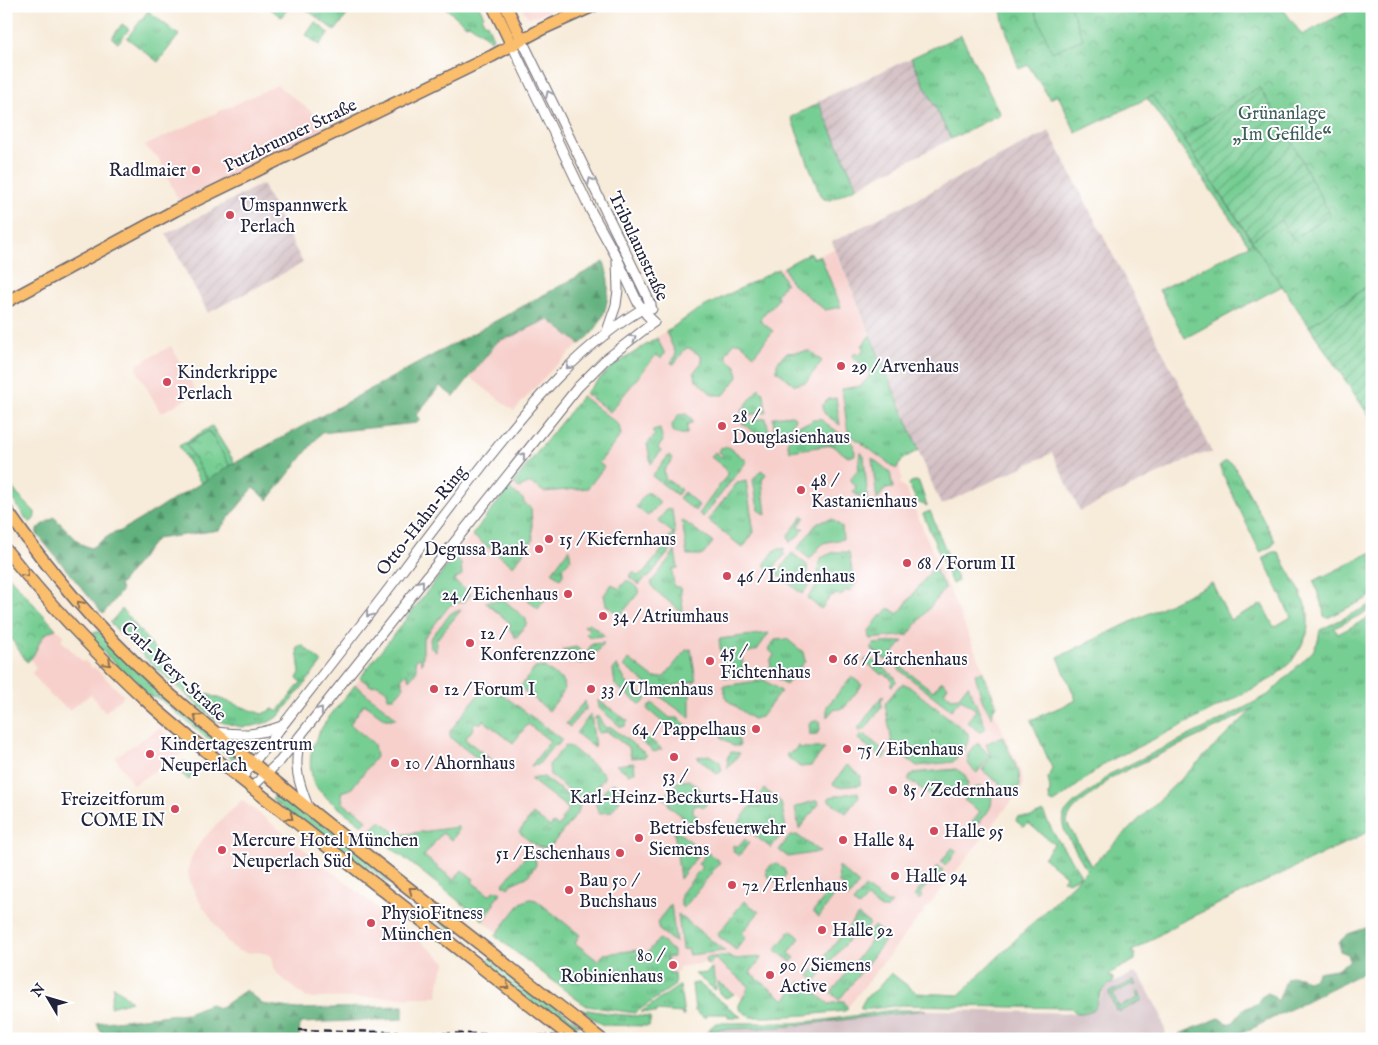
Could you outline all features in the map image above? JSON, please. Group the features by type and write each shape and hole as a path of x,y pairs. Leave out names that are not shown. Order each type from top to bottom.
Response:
{"main road":[{"path":"493,6 512,45"},
{"path":"506,6 522,40"},
{"name":"Putzbrunner Straße","path":"6,302 176,210 542,29 593,6"},
{"name":"Carl-Wery-Straße","path":"6,509 46,563 100,626 155,681 309,810 601,1039"},
{"path":"6,550 74,629 117,673 166,717 241,779 573,1039"}],"street":[{"name":"Tribulaunstraße","path":"522,40 651,304 654,322"},
{"name":"Tribulaunstraße","path":"512,45 591,211 642,309 654,322"},
{"path":"605,334 616,305 618,290 617,258"},
{"name":"Otto-Hahn-Ring","path":"241,779 334,661 430,533 520,420 560,375 605,334 651,304"},
{"path":"252,787 280,760 578,387 605,360 654,322"},
{"path":"213,731 251,734 282,726"},
{"path":"302,733 297,748 296,765 300,786 309,810"}],"shaded area":[{"path":"522,6 559,6 529,17 524,12"},
{"path":"911,58 951,139 857,187 818,101"},
{"path":"277,85 312,112 324,129 179,201 158,157 144,146"},
{"path":"1049,131 1183,391 1212,453 1196,456 1080,511 1052,453 941,505 832,242"},
{"path":"262,184 303,263 208,313 166,234"},
{"path":"834,249 919,450 904,458 899,465 902,479 899,483 906,489 998,704 994,711 1020,769 1023,787 847,1008 762,1013 714,979 713,969 705,963 679,967 679,972 669,973 642,1002 507,940 322,793 313,782 310,764 312,748 317,734 454,557 582,396 613,366 696,311 810,253 813,258"},
{"path":"548,319 580,344 552,369 514,411 470,377 498,341"},
{"name":"Kinderkrippe Perlach","path":"171,346 197,393 161,413 137,371 137,367 138,364"},
{"path":"56,629 64,635 61,640 83,662 85,661 92,668 94,667 124,696 105,712 91,694 69,710 50,695 32,673 36,668 31,660 39,643 48,631"},
{"name":"Kindertageszentrum Neuperlach","path":"160,728 186,751 133,785 115,757"},
{"path":"242,800 446,962 441,974 437,997 307,998 278,975 273,966 273,959 268,954 238,951 228,943 199,901 191,885 188,873 194,852 202,840"},
{"path":"1133,973 1140,976 1161,1015 1167,1039 694,1039 694,1036 703,1036 708,1030 782,1027 926,1010 1083,1013 1095,1008 1106,987"}],"green space":[{"path":"267,6 290,6 281,17"},
{"path":"302,6 351,6 353,7 335,31"},
{"path":"443,6 479,6 484,16 482,18 485,24 487,23 493,38 491,40 469,24 466,25"},
{"name":"Grünanlage „Im Gefilde“","path":"1000,6 1281,6 1302,35 1358,6 1372,6 1372,420 1182,137 1152,96 1076,133 1058,95 1050,99 1028,65 1019,69"},
{"path":"1038,6 1070,6 1083,39 1052,52 1034,8"},
{"path":"148,11 179,35 158,62 127,38"},
{"path":"315,22 329,33 319,45 306,35"},
{"path":"122,24 129,29 118,43 112,38"},
{"path":"961,35 1000,114 951,139 911,58"},
{"path":"1182,86 1183,137 1282,286 1185,338 1159,290 1249,245 1147,98"},
{"path":"1259,87 1288,134 1330,215 1293,239 1281,220 1252,240 1182,137"},
{"path":"819,103 857,187 831,200 824,199 820,195 791,117"},
{"path":"810,253 813,258 820,255 841,307 825,310 790,282 784,267"},
{"path":"604,262 608,280 605,308 598,325 580,344 548,319 498,341 454,397 440,386 416,415 420,419 417,423 321,433 268,500 253,488 219,530 156,539 119,586 122,590 103,614 37,534 37,529 54,517 81,544 91,548 116,531 119,532 235,463"},
{"path":"778,269 786,283 777,294 778,299 767,310 760,321 773,331 754,355 739,342 734,343 726,353 727,359 736,366 738,377 724,395 713,395 696,380 694,372 702,362 701,356 689,348 686,348 674,364 671,363 676,354 666,332 696,311"},
{"path":"1366,287 1372,298 1372,420 1309,326"},
{"path":"870,335 919,450 904,458 896,469 848,433 842,389 861,386 870,375 868,369 852,357 855,353 859,356 864,349 862,346"},
{"path":"657,338 665,354 661,358 656,355 610,412 585,393 613,366"},
{"path":"810,351 822,361 806,382 795,385 777,371 777,363 786,353"},
{"path":"759,388 764,393 766,412 741,416 742,410"},
{"path":"582,396 619,425 621,435 599,463 604,467 588,488 544,492 531,483 519,488 513,483"},
{"path":"836,398 840,425 824,413 822,405 828,399"},
{"path":"686,414 692,419 692,423 687,424 687,434 676,434 673,432 672,425 678,415"},
{"path":"792,415 795,417 794,422 784,434 777,435 774,432 773,417"},
{"path":"766,418 769,432 755,433 742,423 742,421 748,420 751,422"},
{"path":"819,418 854,444 855,455 848,457 832,445 790,451 787,442 799,425"},
{"path":"212,426 235,463 230,466 209,431 186,444 207,480 201,483 179,446"},
{"path":"660,429 663,441 658,448 661,451 651,464 647,444 655,435 652,432"},
{"path":"209,431 230,466 207,480 186,444"},
{"path":"729,447 747,461 703,517 699,514 727,475 726,469 711,457 715,452 721,457 723,455 718,451 720,448"},
{"path":"860,452 864,455 868,504 853,492 856,486 852,483 851,478 858,469"},
{"path":"669,455 673,459 664,470 665,478 681,490 677,495 652,476"},
{"path":"872,458 890,472 893,488 885,489 877,500"},
{"path":"1226,461 1233,464 1275,541 1272,546 1260,552 1219,466"},
{"path":"761,470 766,474 762,479 766,515 758,509 753,480"},
{"path":"6,479 17,494 35,512 32,521 27,520 6,490"},
{"path":"746,481 754,532 743,548 708,520 737,483"},
{"path":"915,481 919,482 927,506 917,502 909,484"},
{"path":"509,488 531,508 533,540 513,566 472,535"},
{"path":"684,492 699,505 695,511 679,498"},
{"path":"646,493 650,493 659,501 659,504 648,516 636,507"},
{"path":"668,508 672,510 675,534 673,534 676,541 648,578 646,577 639,585 629,577 633,572 638,576 641,573 643,574 673,533 658,521"},
{"path":"930,511 958,581 952,584 923,514"},
{"path":"803,516 805,517 799,528 804,528 795,540 793,539 790,543 788,535"},
{"path":"832,519 842,527 843,539 823,543 810,559 797,549 818,522"},
{"path":"682,520 713,542 703,555 687,555"},
{"path":"784,548 782,552 785,554 774,568 768,569 764,565 775,550"},
{"path":"569,549 571,559 563,568 563,575 560,579 552,572"},
{"path":"675,551 678,568 672,569 674,587 680,587 683,609 681,612 655,590 651,583"},
{"path":"834,552 849,552 853,578 857,582 849,592 846,590 841,596 837,594 831,596 821,609 807,598 820,582 818,570 821,558"},
{"path":"1273,552 1278,552 1299,589 1308,612 1307,634 1292,661 1273,678 1107,762 1060,799 1054,803 1050,801 1048,778 1052,768 1031,720 1076,700 1058,657 1212,583 1230,620 1262,604 1274,627 1291,617 1263,558"},
{"path":"1372,552 1372,596 1327,618 1324,616 1314,581"},
{"path":"792,553 807,565 809,585 802,594 777,574"},
{"path":"454,557 461,563 462,575 453,580 471,594 465,601 450,605 423,639 422,664 419,657 415,662 417,670 409,680 407,673 401,679 404,687 394,698 388,698 387,691 378,685 371,686 360,678"},
{"path":"934,567 945,588 908,635 870,639 869,631 880,616 889,608 898,614"},
{"path":"6,573 56,629 50,631 41,639 34,654 27,662 6,631"},
{"path":"627,580 640,591 620,616 606,605 604,595 612,584 619,589"},
{"path":"539,591 547,597 538,609 528,600 533,593"},
{"path":"504,600 526,619 526,625 516,638 509,629 511,624 485,602"},
{"path":"1372,604 1372,609 1334,628 1338,634 1372,616 1372,830 1177,924 1131,952 1135,954 1135,960 1112,972 1109,976 1113,978 1113,983 1102,991 1094,1008 1085,1013 1076,1013 1071,1008 901,1005 863,1010 860,1008 866,997 876,990 891,973 917,993 959,995 1087,870 1065,832 1063,825 1064,814 1074,803 1096,787 1108,775 1268,695 1313,651 1318,641 1320,630","holes":["1254,708 1091,866 1067,823 1075,808 1100,789 1110,778"]},
{"path":"122,609 185,686 262,714 273,709 278,712 301,682 297,678 300,673 298,646 303,646 322,662 279,716 269,722 241,727 222,722 214,719 157,669 110,623"},
{"path":"461,610 436,640 436,652 431,648 430,639 451,613"},
{"path":"589,623 605,636 590,637 586,634 589,629 584,626"},
{"path":"99,631 236,755 233,760 161,700 148,696 87,636"},
{"path":"769,633 757,650 742,654 743,668 737,677 724,677 719,639"},
{"path":"787,639 803,652 805,661 786,685 772,674 770,661 774,655 768,649 775,640"},
{"path":"903,641 887,661 870,648 874,644"},
{"path":"604,643 590,660 587,651 592,644"},
{"path":"576,647 581,651 583,664 579,664 562,650"},
{"path":"691,649 696,681 653,689 624,666 629,659 654,678 664,677 686,650"},
{"path":"872,659 895,677 896,682 892,686 890,685 892,683 891,678 881,674 864,661"},
{"path":"617,665 626,682 647,699 641,705 615,685 613,670"},
{"path":"900,666 933,691 942,681 948,686 944,692 952,698 959,697 968,685 986,728 979,732 967,722 976,710 961,699 951,710 898,669"},
{"path":"544,667 563,681 564,691 549,711 520,687 535,668"},
{"path":"982,671 996,704 992,717 982,700 975,674"},
{"path":"852,677 862,685 844,708 833,710 827,717 827,706"},
{"path":"764,680 781,691 761,717 753,719 727,700 723,686"},
{"path":"355,685 396,719 385,719 364,704 350,724 374,744 376,757 351,789 341,792 343,803 367,820 362,825 335,805 317,787 313,781 310,759 317,736 331,714"},
{"path":"907,685 968,733 969,737 966,745 953,762 917,766 893,748 885,704 899,686"},
{"path":"487,687 494,688 561,739 558,745 553,746 538,765 531,766 550,741 528,724 513,743 483,720 480,724 477,722 473,725 474,728 465,739 498,765 491,769 452,739 450,731 481,691"},
{"path":"690,689 690,718 658,695"},
{"path":"882,696 884,697 881,700 882,707 864,730 859,731 859,727"},
{"path":"598,700 628,721 625,726 621,727 599,708"},
{"path":"585,701 586,710 583,710 570,727 566,724"},
{"path":"652,703 670,718 678,718 689,727 672,730 647,709"},
{"path":"591,714 595,748 576,733"},
{"path":"595,717 599,717 603,725 607,728 611,727 647,755 645,757 631,758 629,748 608,732 598,733"},
{"path":"819,720 820,730 817,734 810,735 809,723"},
{"path":"727,731 739,740 740,746 733,746 722,738 720,732"},
{"path":"641,732 662,749 654,752 637,738"},
{"path":"865,735 887,753 883,759 858,739 860,736"},
{"path":"1002,736 1019,773 1020,785 1013,795 1011,793 1012,790 1008,787 1006,789 982,770 991,757 986,744"},
{"path":"978,743 990,756 977,773 969,765 967,758 970,751"},
{"path":"566,746 571,747 604,775 604,778 588,799 580,799 550,775 549,765"},
{"path":"798,746 801,748 825,748 811,766 800,767 786,756"},
{"path":"731,752 740,753 728,768 727,758"},
{"path":"709,755 720,762 722,771 717,774 697,757"},
{"path":"184,761 196,771 189,780 177,770"},
{"path":"634,763 635,772 629,774 616,765"},
{"path":"847,765 861,776 860,785 838,787 833,784"},
{"path":"956,769 965,775 968,785 960,795 943,784 932,797 908,779 913,773"},
{"path":"544,777 580,806 578,812 551,846 542,847 534,844 519,832 533,814 550,827 553,823 558,826 562,823 561,820 569,809 530,779"},
{"path":"689,780 706,794 706,805 703,808 700,805 695,806 693,809 693,813 697,816 692,824 669,806 664,798 677,782"},
{"path":"615,783 626,792 611,812 599,813 595,803 609,785"},
{"path":"981,786 991,793 991,805 980,822 971,824 980,812 964,800 973,789"},
{"path":"764,789 781,802 786,828 771,848 738,823"},
{"path":"280,790 459,930 455,934 368,867 358,866 272,800"},
{"path":"858,792 859,797 846,813 828,800 830,797"},
{"path":"818,800 819,804 799,829 795,807"},
{"path":"1043,812 1054,834 1080,873 1080,876 1068,882 1063,880 1066,876 1044,858 1054,844 1028,823 1024,827 1016,821 1017,817 1031,817"},
{"path":"379,822 382,822 398,835 458,827 460,829 452,840 442,833 424,856 454,880 462,870 474,879 472,882 489,895 496,890 501,893 483,920 370,831"},
{"path":"674,829 702,850 680,879"},
{"path":"797,835 820,852 788,857 779,850 790,836"},
{"path":"745,839 749,843 739,856 733,851 732,847 734,845 738,847"},
{"path":"952,848 957,851 945,866 941,862"},
{"path":"530,851 535,855 536,865 527,877 511,884 508,888 503,884"},
{"path":"707,852 720,862 684,908 681,906 681,894 702,867 698,864"},
{"path":"776,863 785,870 786,875 780,882 776,882 767,876 766,870"},
{"path":"838,866 859,884 848,898 843,894 847,888 839,883"},
{"path":"938,866 943,870 939,876 936,874 920,894 922,897 919,900 914,896"},
{"path":"865,887 887,903 892,903 887,909 881,909 867,898 859,907 853,903"},
{"path":"830,890 838,891 819,917 813,912"},
{"path":"531,899 536,900 580,935 575,943 598,961 604,954 638,950 645,956 659,939 673,951 673,957 667,958 669,973 674,973 675,985 635,1013 587,1006 495,936 521,903"},
{"path":"744,901 759,912 742,933 746,937 736,950 717,935"},
{"path":"671,904 676,943 659,930 657,922"},
{"path":"678,914 725,951 689,955 687,949 682,950"},
{"path":"858,915 870,924 863,934 857,929 815,981 809,976"},
{"path":"874,926 888,937 839,1000 831,993 871,941 866,936"},
{"path":"1366,928 1372,930 1372,968 1231,1039 1181,1039 1179,1034 1219,1018 1227,1024 1234,1022 1241,1012 1259,1003 1261,997 1268,993 1278,1001 1287,978 1298,976 1307,981 1315,978 1318,972 1336,969 1350,961 1348,954 1340,951 1339,942 1348,934"},
{"path":"791,930 800,938 789,953 795,958 791,962 775,950"},
{"path":"728,955 732,959 762,957 750,973 785,1000 800,981 829,1004 844,1001 848,1009 805,1015 751,1017 739,1009 739,1005 749,986 715,959 709,965 706,963 705,958"},
{"path":"492,956 580,1025 558,1024 484,966"},
{"path":"711,968 713,969 715,980 715,990 695,974 707,973"},
{"path":"1132,981 1136,985 1133,986 1132,984 1113,994 1119,1007 1139,998 1136,992 1139,991 1142,1000 1119,1012 1116,1010 1109,993"},
{"path":"718,982 734,994 726,998 719,993"},
{"path":"698,983 741,1017 728,1017 728,1014 707,1014 706,1017 703,1017 695,1011 692,984"},
{"path":"114,986 131,1001 110,1007"},
{"path":"679,986 684,1016 682,1016 682,1013 641,1012"},
{"path":"246,990 262,1004 297,1009 403,1006 403,1019 300,1023 299,1039 106,1039 96,1023 187,1013 210,1004 218,1009"},
{"path":"582,1009 612,1014 651,1017 649,1026 603,1025"},
{"path":"894,1010 926,1010 782,1027 708,1030 716,1023 794,1023"}],"railway":[{"path":"299,1030 694,1039"}],"place":[{"name":"Radlmaier","path":"196,170"},
{"name":"Umspannwerk Perlach","path":"230,215"},
{"name":"29 / Arvenhaus","path":"841,366"},
{"name":"Kinderkrippe Perlach","path":"167,382"},
{"name":"28 / Douglasienhaus","path":"722,426"},
{"name":"48 / Kastanienhaus","path":"801,490"},
{"name":"15 / Kiefernhaus","path":"549,539"},
{"name":"Degussa Bank","path":"539,549"},
{"name":"68 / Forum II","path":"907,563"},
{"name":"46 / Lindenhaus","path":"727,576"},
{"name":"24 / Eichenhaus","path":"568,594"},
{"name":"34 / Atriumhaus","path":"603,616"},
{"name":"12 / Konferenzzone","path":"470,643"},
{"name":"66 / Lärchenhaus","path":"833,659"},
{"name":"45 / Fichtenhaus","path":"710,661"},
{"name":"12 / Forum I","path":"434,689"},
{"name":"33 / Ulmenhaus","path":"591,689"},
{"name":"64 / Pappelhaus","path":"756,729"},
{"name":"75 / Eibenhaus","path":"847,749"},
{"name":"Kindertageszentrum Neuperlach","path":"150,754"},
{"name":"53 / Karl-Heinz-Beckurts-Haus","path":"674,757"},
{"name":"10 / Ahornhaus","path":"395,763"},
{"name":"85 / Zedernhaus","path":"893,790"},
{"name":"Freizeitforum COME IN","path":"175,809"},
{"name":"Halle 95","path":"934,831"},
{"name":"Betriebsfeuerwehr Siemens","path":"639,838"},
{"name":"Halle 84","path":"843,840"},
{"name":"Mercure Hotel München Neuperlach Süd","path":"222,850"},
{"name":"51 / Eschenhaus","path":"620,853"},
{"name":"Halle 94","path":"895,876"},
{"name":"72 / Erlenhaus","path":"732,885"},
{"name":"Bau 50 / Buchshaus","path":"569,890"},
{"name":"PhysioFitness München","path":"371,923"},
{"name":"Halle 92","path":"822,930"},
{"name":"80 / Robinienhaus","path":"673,965"},
{"name":"90 / Siemens Active","path":"770,975"}]}
